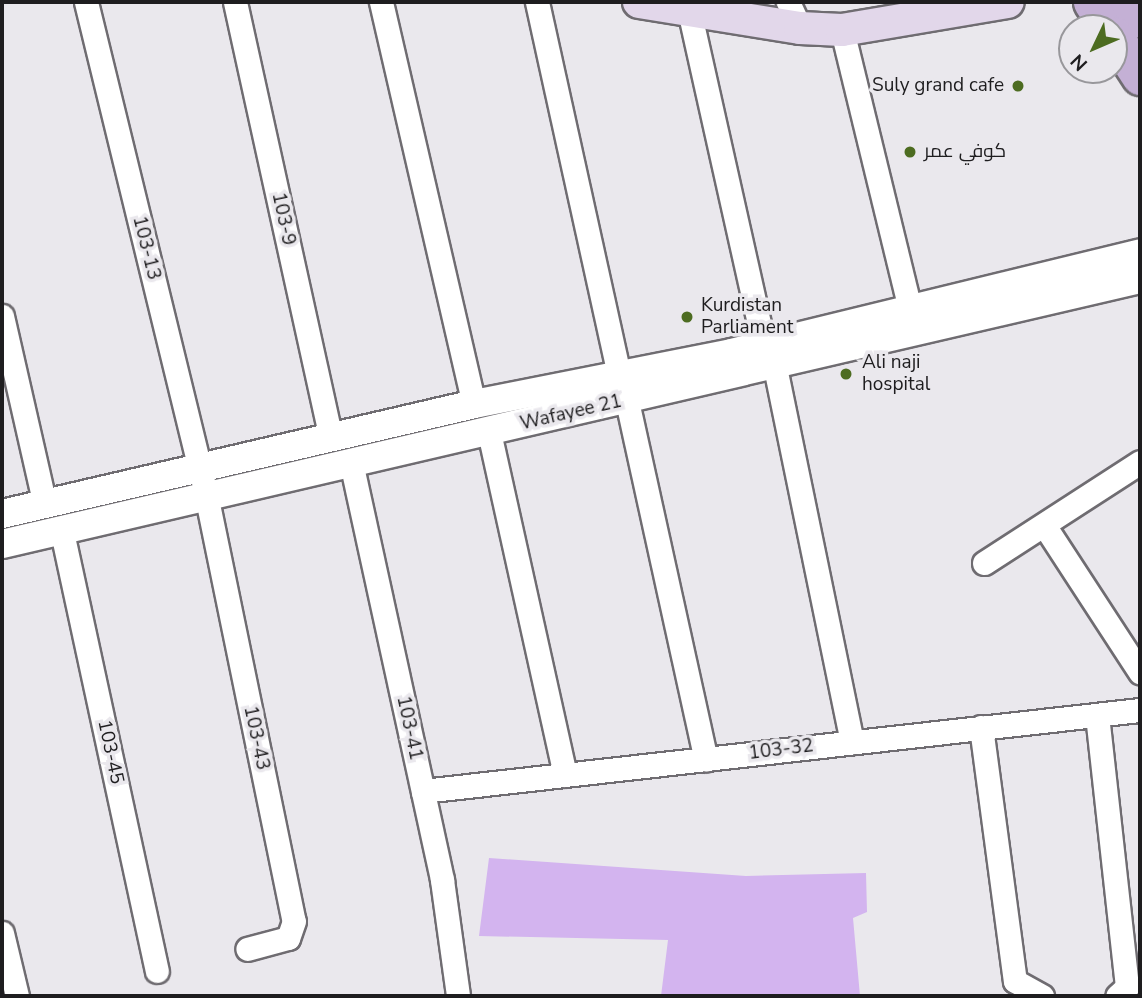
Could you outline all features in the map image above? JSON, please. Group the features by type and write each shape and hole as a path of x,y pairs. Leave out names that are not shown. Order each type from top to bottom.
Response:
{"main road":[{"path":"643,2 688,10 794,15 842,30 900,24 1008,2"},
{"path":"1129,2 1140,19"},
{"path":"1128,58 1140,76"}],"street":[{"name":"103-13","path":"86,2 206,494"},
{"name":"103-9","path":"235,2 331,437"},
{"path":"381,2 474,404"},
{"path":"537,2 706,759"},
{"path":"688,10 769,356 852,742"},
{"path":"842,30 910,307"},
{"name":"Wafayee 21","path":"769,356 910,307 1140,253"},
{"name":"Wafayee 21","path":"2,544 62,532 206,494 489,432 623,388 1140,279"},
{"path":"2,316 45,505"},
{"name":"Wafayee 21","path":"2,514 474,404 623,388"},
{"path":"489,432 565,775"},
{"name":"103-41","path":"351,462 442,880 458,996"},
{"path":"985,563 1140,462"},
{"name":"103-43","path":"206,494 295,927 288,938 247,949"},
{"path":"1044,525 1140,672"},
{"name":"103-45","path":"62,532 158,971"},
{"name":"103-32","path":"423,791 1140,710"},
{"path":"1097,715 1127,987 1117,996"},
{"path":"981,727 1015,981 1042,996"},
{"path":"2,933 17,996"}],"shaded area":[{"path":"489,858 746,876 866,873 867,912 853,918 860,996 661,996 668,940 479,936"}],"place":[{"name":"Suly grand cafe","path":"1018,86"},
{"name":"كوفي عمر","path":"910,152"},
{"name":"Kurdistan Parliament","path":"687,317"},
{"name":"Ali naji hospital","path":"846,374"}]}
